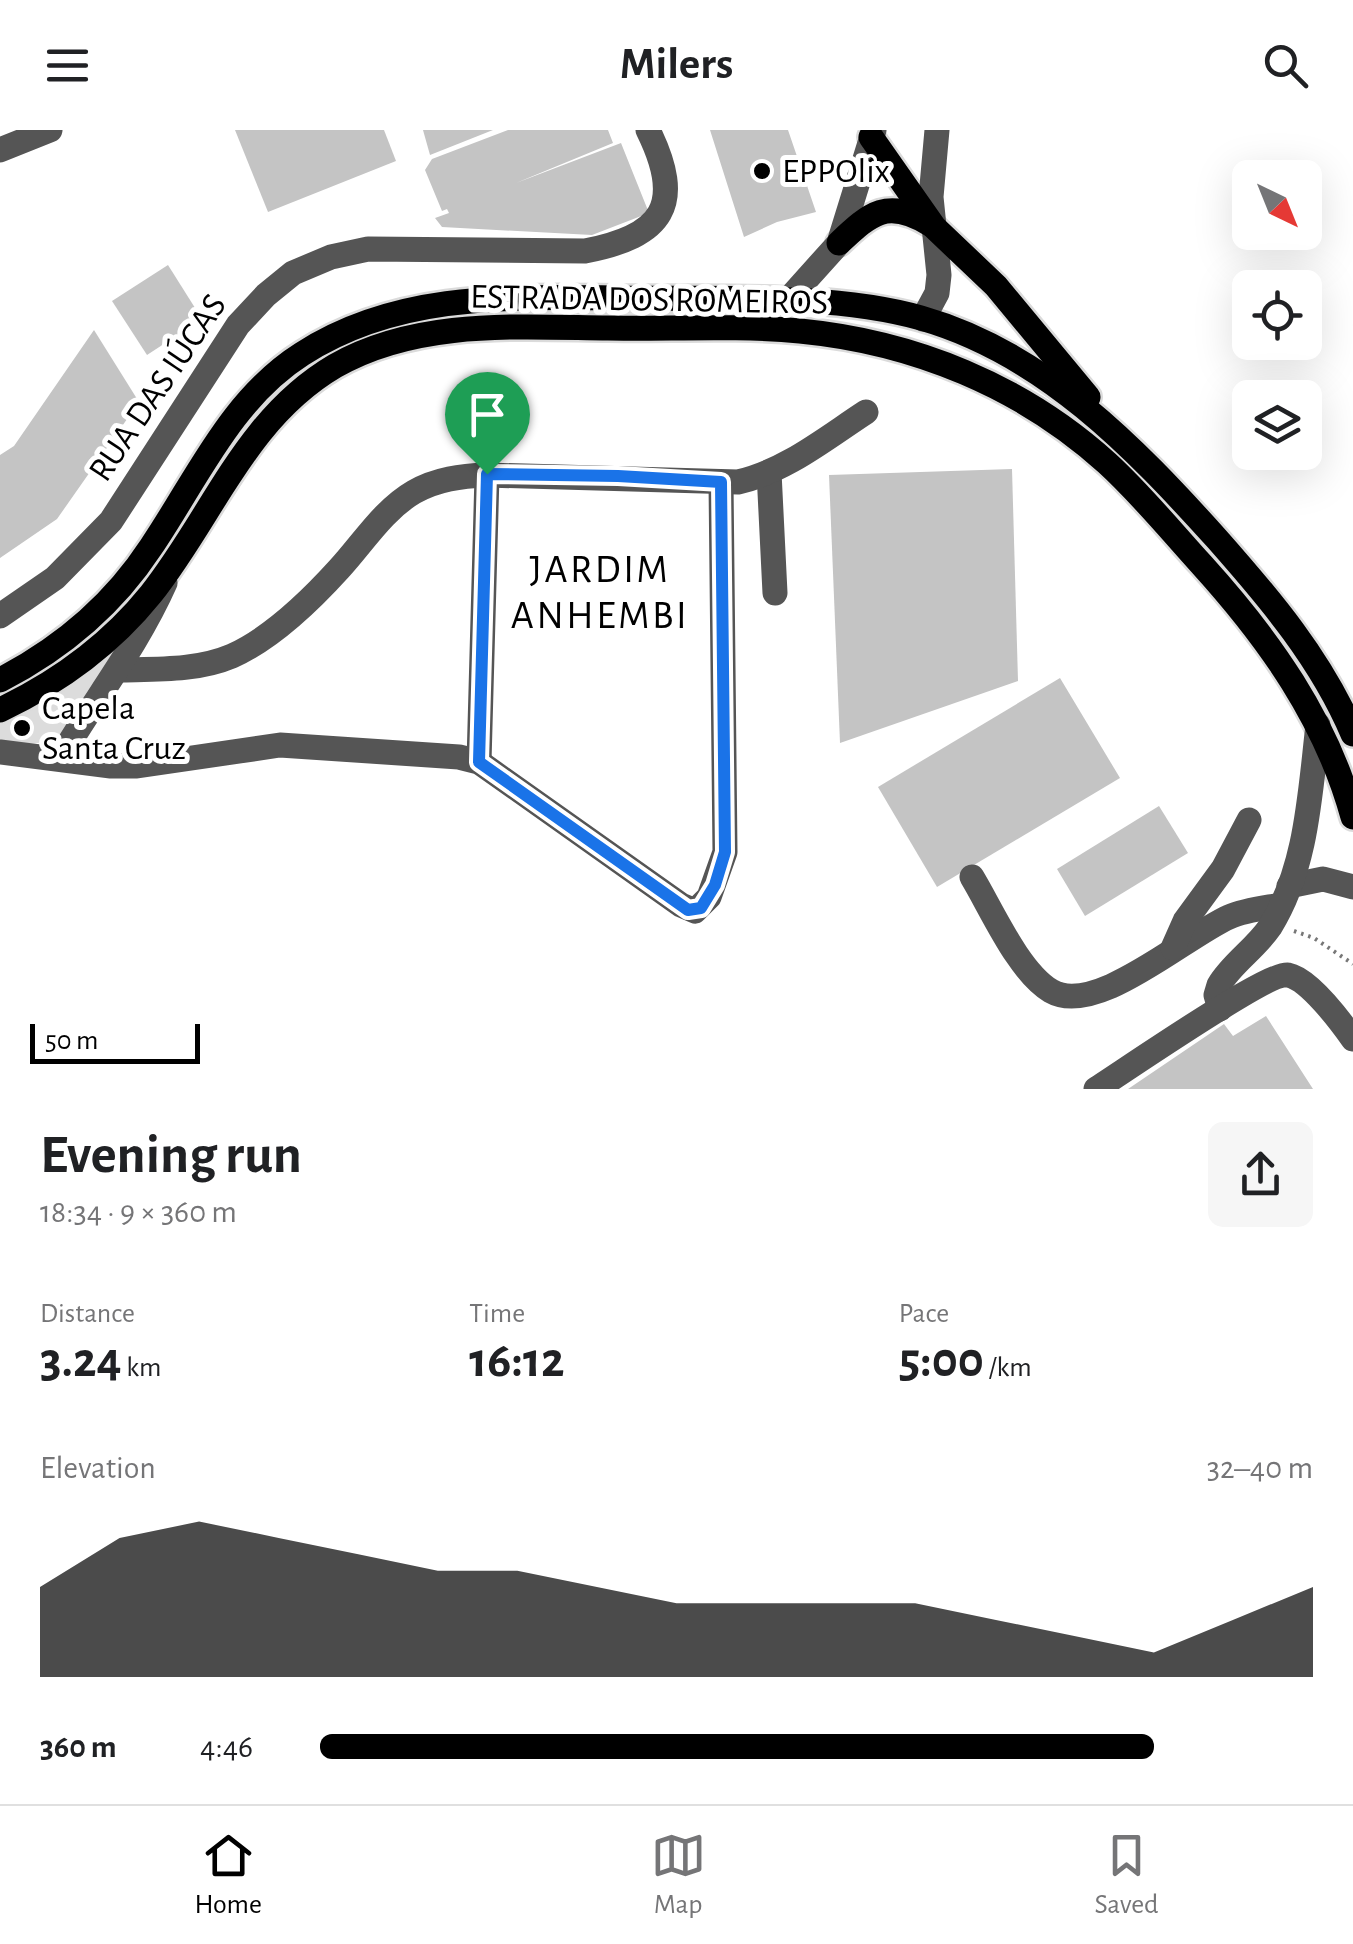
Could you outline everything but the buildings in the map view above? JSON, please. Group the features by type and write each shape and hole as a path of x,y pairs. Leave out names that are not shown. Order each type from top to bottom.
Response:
{"main road":[{"path":"867,132 934,227"},
{"path":"839,243 870,214 886,210 917,216 934,227 996,286 1120,436"},
{"name":"ESTRADA DOS ROMEIROS","path":"0,680 55,648 108,602 151,547 228,424 248,400 296,358 351,326 412,308 482,300 600,298 845,304 923,319 962,333 1017,360 1120,436 1158,473 1284,618 1330,685 1353,734"},
{"path":"798,330 885,332 923,319"},
{"name":"ESTRADA DOS ROMEIROS","path":"0,710 39,690 100,647 152,592 234,465 270,419 312,381 362,353 417,336 484,329 798,330 868,342 945,364 1017,397 1080,440 1137,493 1234,600 1285,666 1318,726 1353,817"}],"street":[{"path":"0,150 50,130"},
{"name":"RUA DAS IÚCAS","path":"0,616 55,578 111,522 238,325 293,273 332,256 368,249 585,251 618,244 642,234 658,216 666,193 664,174 648,130"},
{"path":"923,319 937,292 940,276 932,166 936,130"},
{"path":"786,302 839,243 867,132"},
{"path":"118,670 196,667 234,655 271,632 324,584 404,499 434,482 487,474 730,482 770,472 866,412"},
{"path":"770,472 775,592"},
{"path":"479,762 487,474"},
{"path":"0,752 137,766 280,746 436,754 479,762 688,910 701,908 715,885 725,852 730,482"},
{"path":"60,758 151,614 174,562"},
{"path":"1280,906 1306,820 1318,726"},
{"path":"1173,948 1185,920 1223,869 1249,820"},
{"path":"972,877 1024,965 1049,990 1071,998 1094,995 1127,979 1232,916 1280,906"},
{"path":"1220,1010 1216,995 1219,985 1280,906 1323,878 1353,886"},
{"path":"1096,1089 1269,980 1290,976 1303,982 1353,1039"}],"path":[{"path":"1280,906 1314,938 1353,964"}],"shaded area":[{"path":"136,633 66,730 42,742 0,741 0,725 78,681"}],"place":[{"name":"EPPOlix","path":"762,171"},
{"name":"Capela Santa Cruz","path":"22,728"}],"district":[{"name":"JARDIM ANHEMBI","path":"600,593"}],"route":[{"path":"487,474 721,482 725,852 715,885 701,908 688,910 479,762 487,474"}]}
